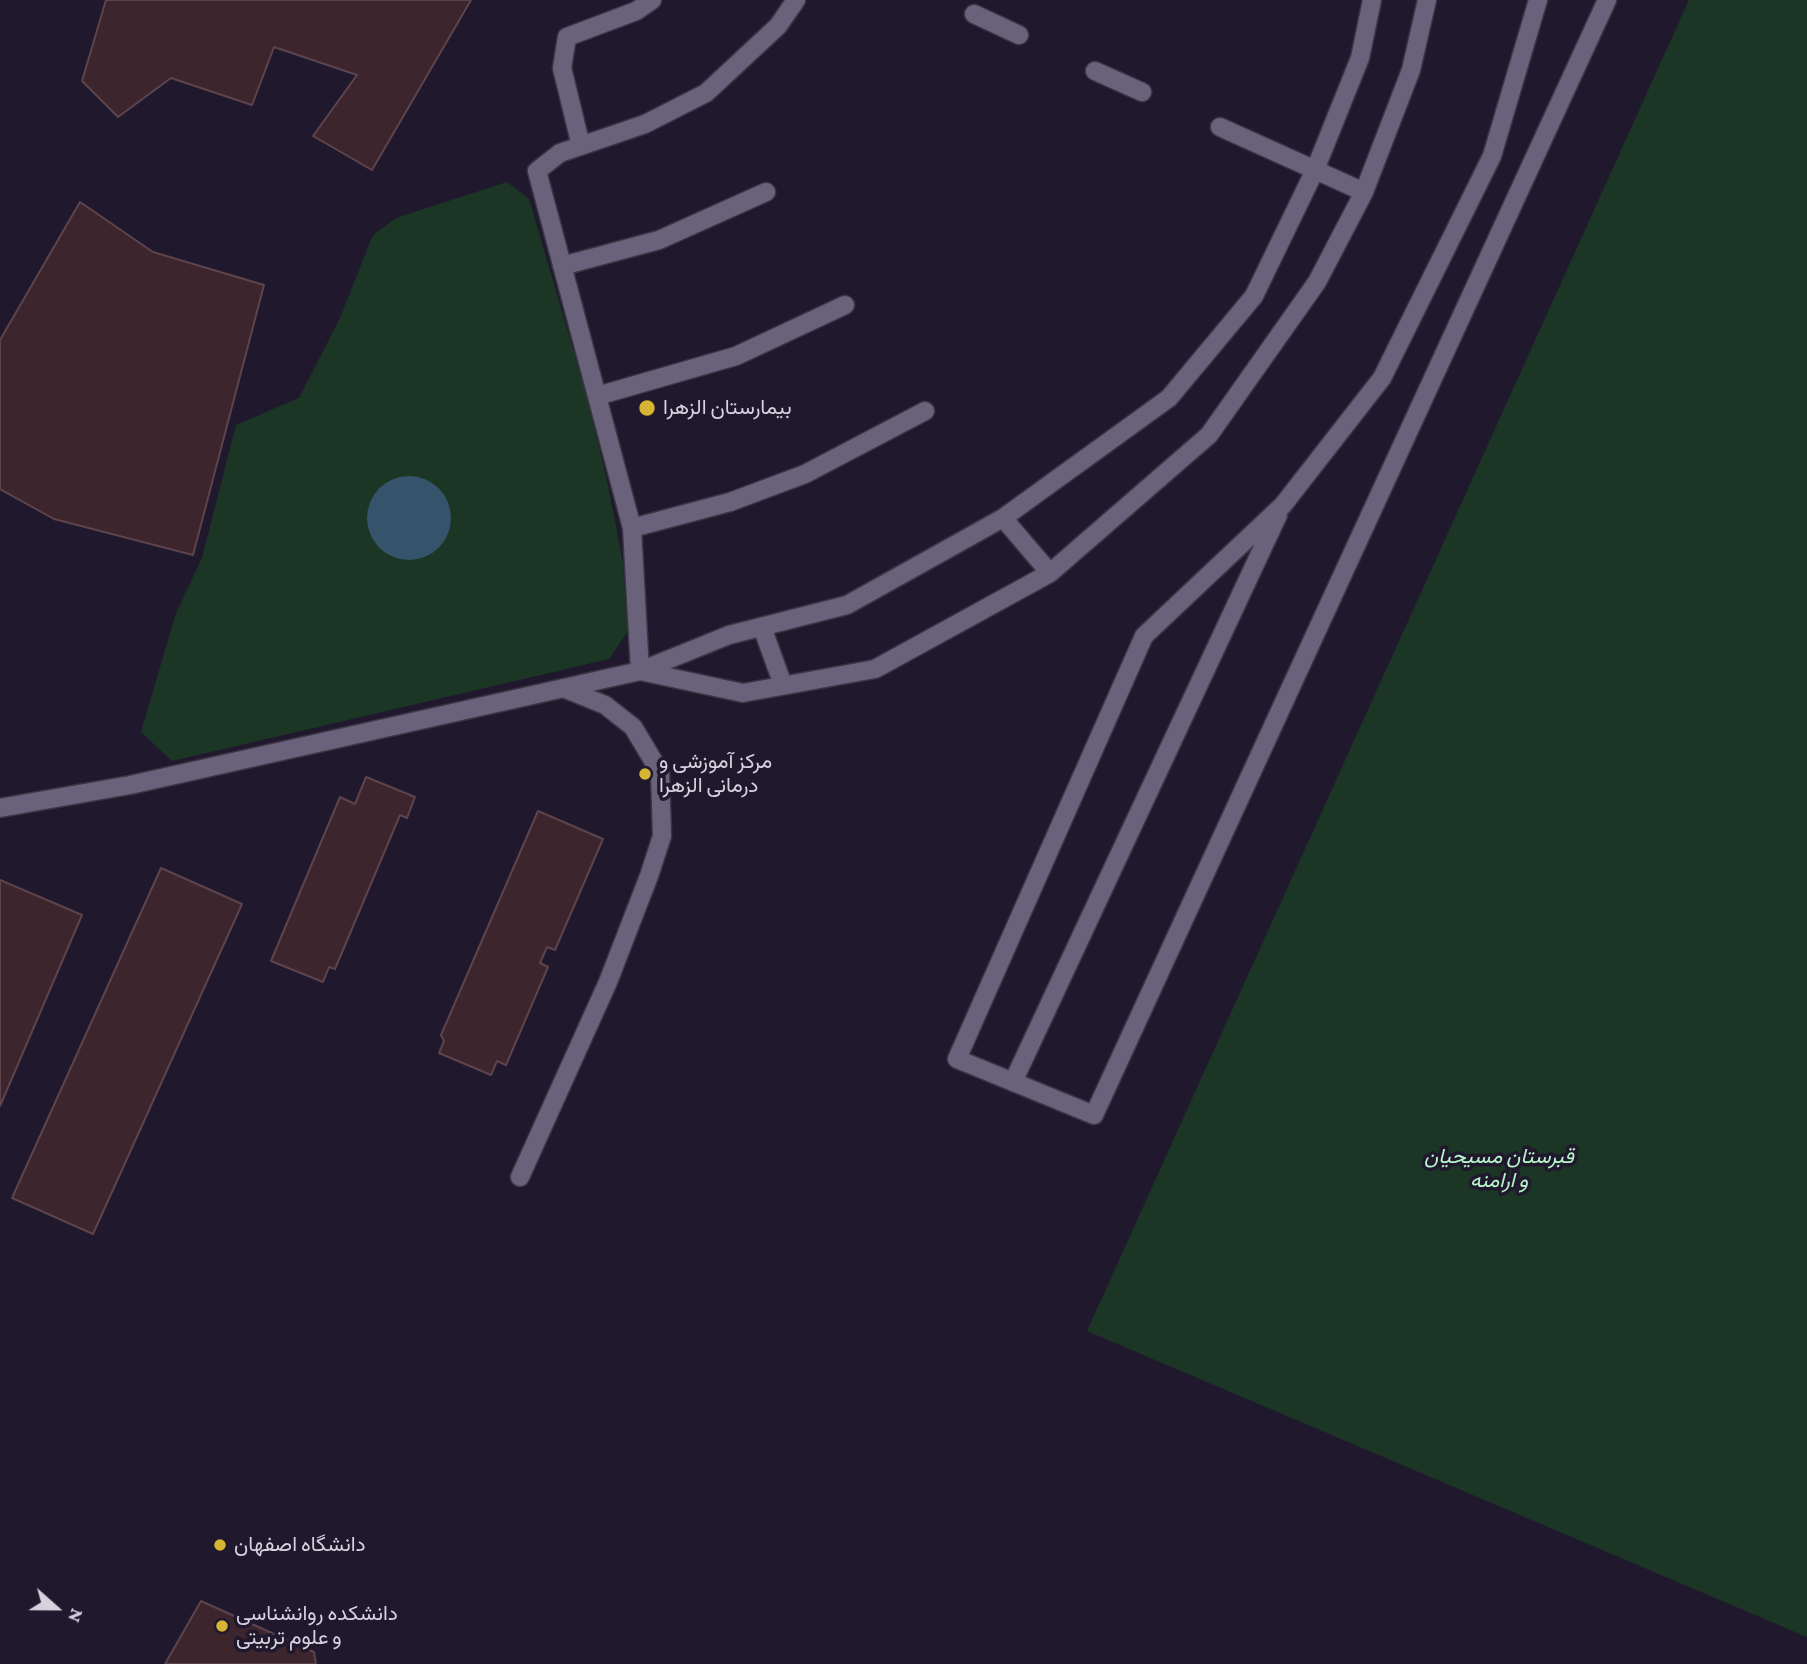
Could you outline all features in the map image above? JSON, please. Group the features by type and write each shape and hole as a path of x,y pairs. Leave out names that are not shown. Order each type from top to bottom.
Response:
{"lane":[{"path":"581,146 562,68 567,37 636,11 652,0"},
{"path":"640,671 632,528 537,171 560,153 645,124 706,93 778,26 796,0"},
{"path":"0,808 130,785 640,671 729,635 847,605 1003,518 1169,398 1254,296 1315,170 1360,58 1372,0"},
{"path":"640,671 743,693 875,669 1050,573 1209,435 1317,282 1364,192 1411,70 1427,0"},
{"path":"1538,0 1492,156 1382,378 1282,506 1144,636 957,1059 1094,1115 1607,0"},
{"path":"974,13 1019,35"},
{"path":"1095,71 1142,92"},
{"path":"1220,127 1364,192"},
{"path":"562,266 659,240 766,192"},
{"path":"597,396 736,356 845,305"},
{"path":"632,528 730,502 805,474 925,411"},
{"path":"1013,1082 1282,506"},
{"path":"1003,518 1050,573"},
{"path":"762,627 783,685"},
{"path":"520,1177 608,982 662,836 660,772 633,727 605,705 563,688"}],"green space":[{"name":"قبرستان مسیحیان و ارامنه","path":"1689,0 1807,0 1807,1637 1087,1331"},
{"path":"507,182 529,199 586,393 623,563 628,631 609,659 172,761 141,732 176,613 202,558 236,425 299,398 340,318 373,235 396,218"}],"water":[{"path":"401,476 417,476 433,483 444,494 451,510 448,534 439,548 417,560 401,560 385,553 374,542 367,526 367,510 374,494 385,483"}],"building":[{"path":"106,0 471,0 372,170 313,136 357,75 274,47 252,105 171,78 118,117 82,81"},
{"path":"80,202 153,252 264,285 193,555 54,519 0,489 0,340"},
{"path":"366,777 415,797 407,818 400,815 335,969 329,967 323,982 271,961 340,797 355,804"},
{"path":"538,811 603,839 555,950 547,947 540,963 548,967 506,1065 497,1061 491,1075 439,1053 444,1041 441,1035"},
{"path":"161,868 242,904 93,1234 12,1198"},
{"path":"0,880 82,915 0,1106"},
{"name":"دانشکده روانشناسی و علوم تربیتی","path":"201,1601 314,1652 316,1664 165,1664"}],"place":[{"name":"بیمارستان الزهرا","path":"647,408"},
{"name":"مرکز آموزشی و درمانی الزهرا","path":"645,774"},
{"name":"دانشگاه اصفهان","path":"220,1545"},
{"name":"دانشکده روانشناسی و علوم تربیتی","path":"222,1626"}]}
